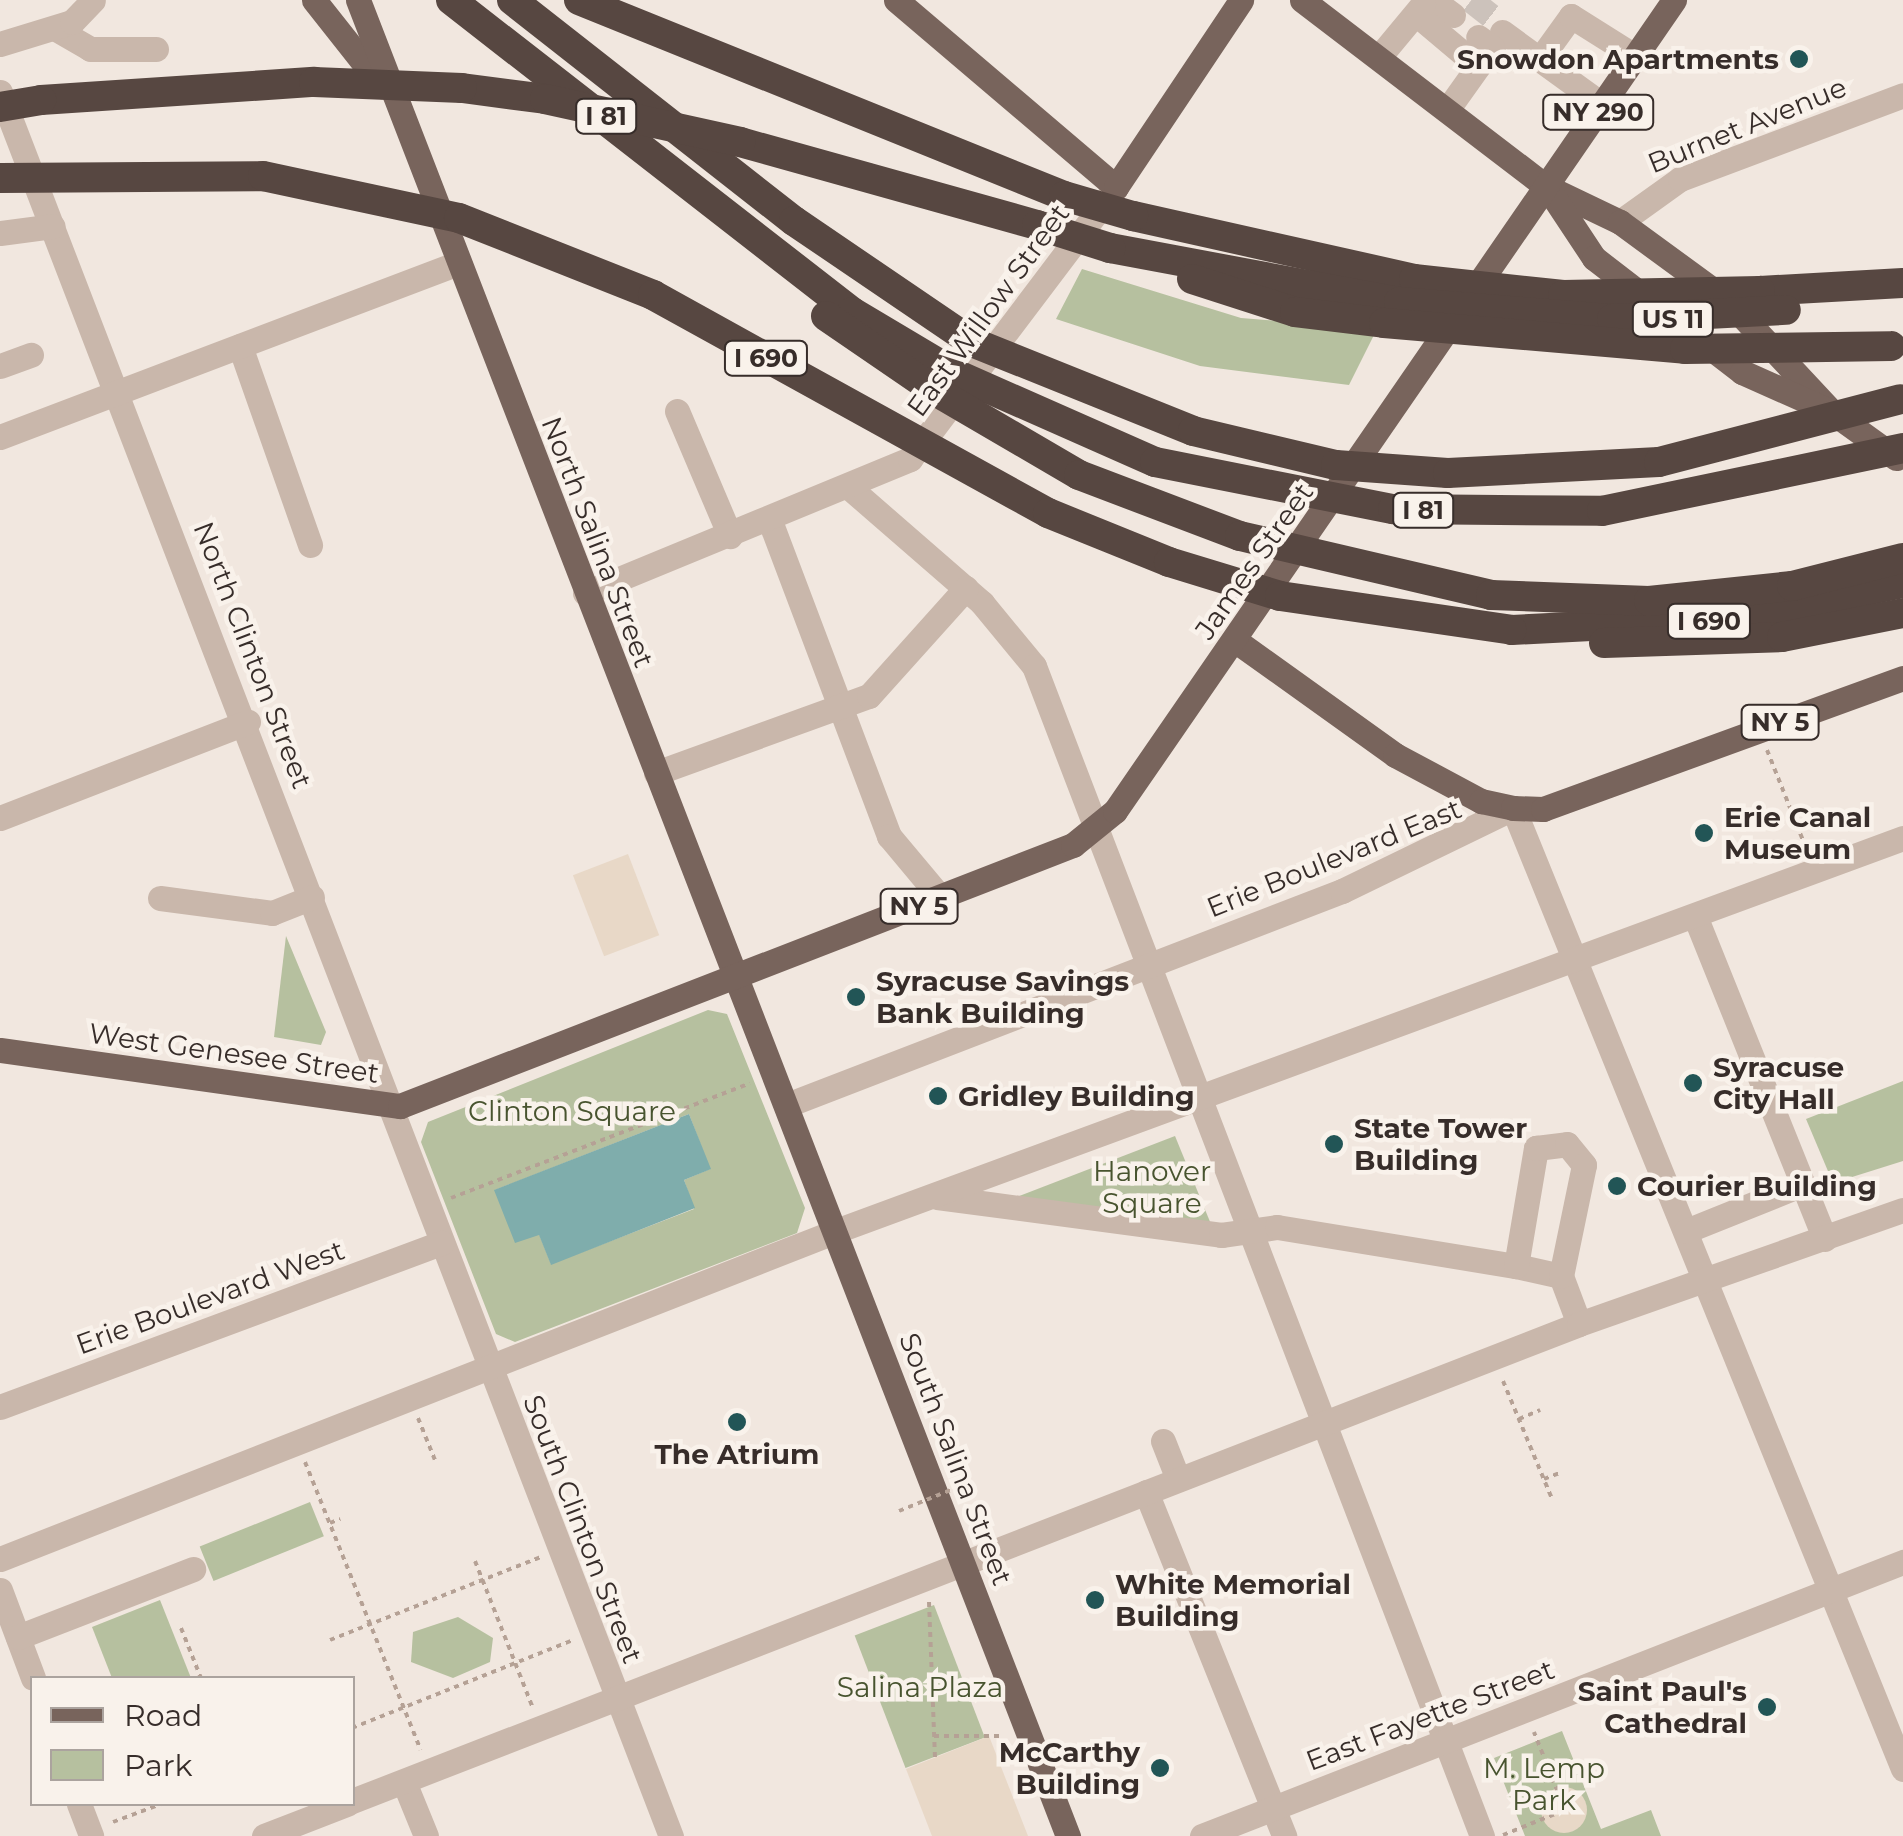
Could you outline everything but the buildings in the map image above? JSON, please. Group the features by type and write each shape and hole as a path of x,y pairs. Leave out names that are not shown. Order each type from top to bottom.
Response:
{"highway":[{"name":"I 81","path":"451,0 752,238 948,384 1155,462 1393,509 1602,510 1903,448"},
{"name":"I 81","path":"512,0 794,221 972,342 1192,431 1336,465 1448,473 1659,462 1901,398"},
{"path":"580,0 1064,196 1399,301 1685,349 1897,345"},
{"path":"0,107 41,100 314,82 462,88 545,99 740,142 1037,225 1295,312 1399,301 1760,292 1903,283"},
{"name":"I 690","path":"0,178 264,176 459,218 654,295 1048,513 1168,562 1280,596 1512,630 1732,619 1903,582"},
{"path":"1399,301 1612,319 1786,310 1903,296"},
{"path":"948,384 1078,475 1155,505 1374,574 1472,592 1649,601 1792,586 1903,558"},
{"path":"1512,630 1626,646 1704,645 1903,613"}],"main road":[{"path":"314,0 402,111"},
{"name":"North Salina Street","path":"358,0 585,593 787,1105"},
{"path":"896,0 1116,187"},
{"name":"East Willow Street","path":"1116,187 1241,0"},
{"name":"US 11","path":"1302,0 1547,187 1620,222 1728,301 1832,412 1903,463"},
{"name":"James Street","path":"737,977 940,897 1097,828 1236,641 1674,0"},
{"name":"US 11","path":"1547,187 1594,258 1742,372 1832,412"},
{"name":"NY 5","path":"1236,641 1410,764 1513,808"},
{"name":"Erie Boulevard East","path":"1513,808 1543,809 1903,678"},
{"name":"West Genesee Street","path":"0,1050 389,1106 737,977"},
{"name":"South Salina Street","path":"787,1105 1068,1836"}],"street":[{"path":"0,44 56,29 93,0"},
{"path":"1379,57 1432,7 1489,40 1540,59 1603,105"},
{"path":"1540,59 1572,16 1636,57"},
{"path":"56,29 90,49 156,48"},
{"path":"1447,110 1489,40"},
{"name":"North Clinton Street","path":"0,92 248,722 441,1243"},
{"name":"Burnet Avenue","path":"1620,222 1680,179 1903,94"},
{"name":"East Willow Street","path":"585,593 851,489 930,442 1116,187"},
{"path":"0,233 53,226"},
{"path":"0,437 458,263"},
{"path":"240,346 310,545"},
{"path":"0,366 31,354"},
{"path":"678,412 730,536"},
{"path":"851,489 966,588 1034,666 1202,1096 1321,1424 1482,1836"},
{"path":"770,520 889,836 940,897"},
{"path":"656,774 842,706 894,673 966,588"},
{"path":"0,818 248,722"},
{"path":"1513,808 1903,1769"},
{"name":"Erie Boulevard East","path":"787,1105 1342,892 1513,808"},
{"path":"0,1559 490,1371 836,1231 1575,955 1695,916 1903,838"},
{"path":"160,898 272,913 312,897"},
{"path":"1695,916 1824,1239"},
{"path":"1516,1266 1536,1148 1567,1144 1584,1165 1562,1276 1579,1324"},
{"path":"1686,1231 1803,1184"},
{"path":"932,1196 1251,1232 1278,1227 1562,1276"},
{"path":"355,1800 1579,1324 1901,1213"},
{"name":"South Clinton Street","path":"441,1243 671,1836"},
{"name":"Erie Boulevard West","path":"0,1407 441,1243"},
{"path":"1164,1441 1178,1479"},
{"path":"1146,1492 1284,1836"},
{"name":"East Fayette Street","path":"1202,1836 1903,1562"},
{"path":"18,1638 193,1569"},
{"path":"0,1590 32,1676"},
{"path":"404,1782 426,1836"},
{"path":"80,1806 90,1834"},
{"path":"264,1836 340,1806"}],"path":[{"path":"1759,730 1815,871"},
{"path":"444,1201 754,1082"},
{"path":"1493,1358 1552,1498"},
{"path":"411,1401 435,1460"},
{"path":"1519,1419 1540,1410"},
{"path":"298,1444 430,1772"},
{"path":"1544,1479 1560,1473"},
{"path":"899,1511 968,1483"},
{"path":"330,1523 340,1519"},
{"path":"330,1640 559,1550"},
{"path":"475,1561 541,1729"},
{"path":"928,1578 934,1758"},
{"path":"181,1628 200,1676"},
{"path":"355,1727 592,1634"},
{"path":"1501,1836 1565,1810 1524,1710"},
{"path":"934,1736 1030,1736"},
{"path":"90,1834 155,1806"}],"green space":[{"path":"1082,269 1241,318 1377,329 1349,385 1200,366 1056,319"},
{"path":"286,936 326,1032 321,1045 274,1037"},
{"name":"Clinton Square","path":"708,1010 727,1014 805,1208 797,1233 515,1342 496,1334 421,1142 428,1122","holes":["689,1114 710,1169 684,1180 694,1209 551,1264 539,1234 495,1190"]},
{"path":"1903,1081 1903,1161 1833,1183 1806,1119"},
{"name":"Hanover Square","path":"1175,1136 1215,1234 996,1205"},
{"path":"310,1502 324,1536 214,1581 200,1547"},
{"path":"160,1600 190,1676 111,1676 92,1627"},
{"name":"Salina Plaza","path":"934,1605 985,1738 906,1768 855,1635"},
{"path":"458,1617 493,1638 490,1662 453,1678 411,1662 413,1632"},
{"name":"M. Lemp Park","path":"1562,1731 1601,1829 1651,1810 1661,1836 1525,1836 1494,1758"}],"shaded area":[{"path":"628,854 659,935 604,956 573,875"},
{"path":"989,1736 1028,1836 932,1836 906,1769"},
{"path":"1564,1787 1580,1794 1587,1810 1580,1826 1564,1833 1548,1826 1541,1810 1548,1794"}],"water":[{"path":"689,1114 711,1169 684,1180 695,1208 551,1265 539,1235 515,1243 494,1190"}],"tunnel":[{"path":"1471,0 1493,17"}],"place":[{"name":"Snowdon Apartments","path":"1799,59"},
{"name":"Erie Canal Museum","path":"1704,833"},
{"name":"Syracuse Savings Bank Building","path":"856,997"},
{"name":"Syracuse City Hall","path":"1693,1083"},
{"name":"Gridley Building","path":"938,1096"},
{"name":"State Tower Building","path":"1334,1144"},
{"name":"Courier Building","path":"1617,1186"},
{"name":"The Atrium","path":"737,1422"},
{"name":"White Memorial Building","path":"1095,1600"},
{"name":"Saint Paul's Cathedral","path":"1767,1707"},
{"name":"McCarthy Building","path":"1160,1768"}]}
